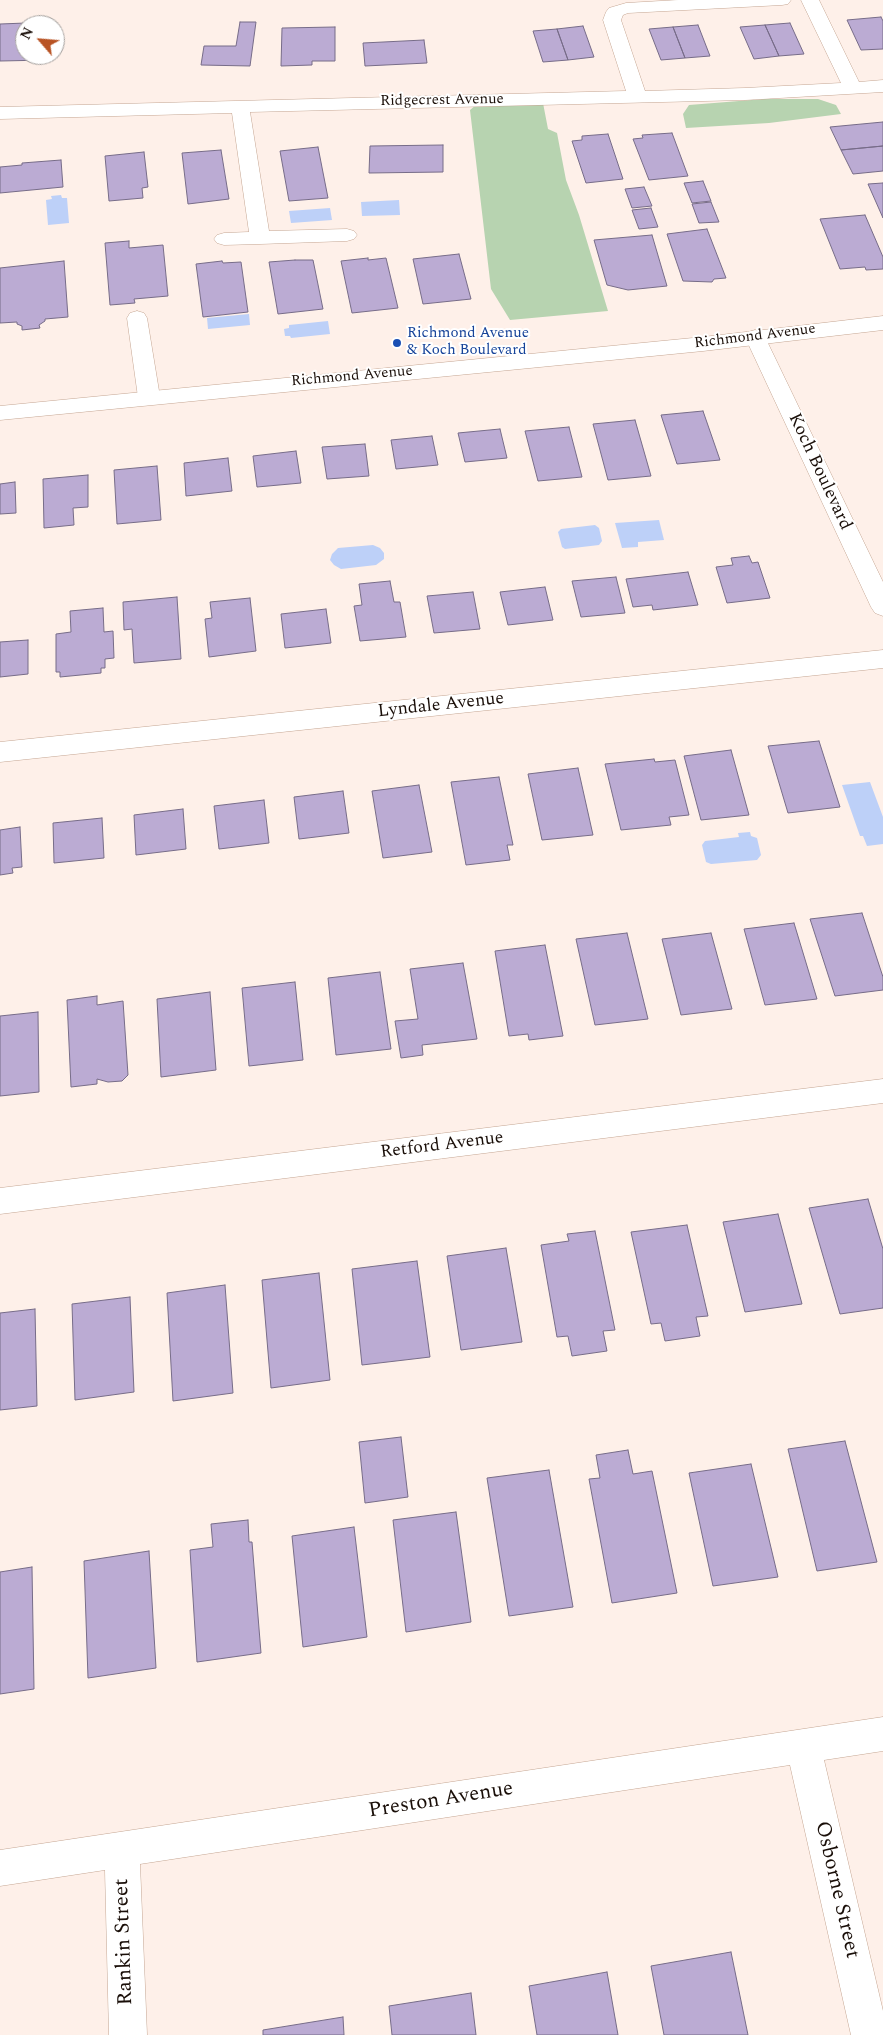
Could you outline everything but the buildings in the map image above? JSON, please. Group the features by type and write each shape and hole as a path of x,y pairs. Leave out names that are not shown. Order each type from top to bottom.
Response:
{"street":[{"path":"637,96 612,20 616,12 626,8 782,0"},
{"path":"810,0 853,88"},
{"name":"Ridgecrest Avenue","path":"0,113 745,94 883,86"},
{"path":"240,106 260,238"},
{"path":"224,239 347,235"},
{"path":"137,318 149,397"},
{"name":"Richmond Avenue","path":"0,413 683,346 883,323"},
{"name":"Koch Boulevard","path":"755,337 883,607"},
{"name":"Lyndale Avenue","path":"0,752 883,659"},
{"name":"Retford Avenue","path":"0,1201 883,1091"},
{"name":"Preston Avenue","path":"0,1868 883,1734"},
{"name":"Osborne Street","path":"803,1746 870,2035"},
{"name":"Rankin Street","path":"122,1849 128,2035"}],"green space":[{"path":"764,99 818,99 836,105 841,114 769,123 686,128 683,114 689,105"},
{"path":"543,103 548,129 557,133 566,180 579,215 608,311 510,320 491,289 470,110 476,105"}],"water":[{"path":"61,195 62,198 67,198 69,223 48,225 46,200 52,199 51,196"},
{"path":"399,200 400,215 362,216 361,202"},
{"path":"330,208 332,220 291,223 289,211"},
{"path":"249,314 250,325 208,329 207,318"},
{"path":"328,321 330,334 291,338 290,336 285,336 284,329 289,328 289,325"},
{"path":"659,520 664,540 638,542 638,547 622,548 615,523"},
{"path":"595,525 599,528 602,541 599,545 565,549 562,547 558,532 561,529"},
{"path":"373,545 380,548 384,553 384,559 376,565 341,569 330,560 332,554 338,548"},
{"path":"870,782 883,817 883,844 867,846 863,836 860,836 842,785"},
{"path":"750,832 751,836 757,838 761,855 757,860 711,864 706,862 702,845 705,841 739,837 738,833"}],"place":[{"name":"Richmond Avenue & Koch Boulevard","path":"397,343"}]}
